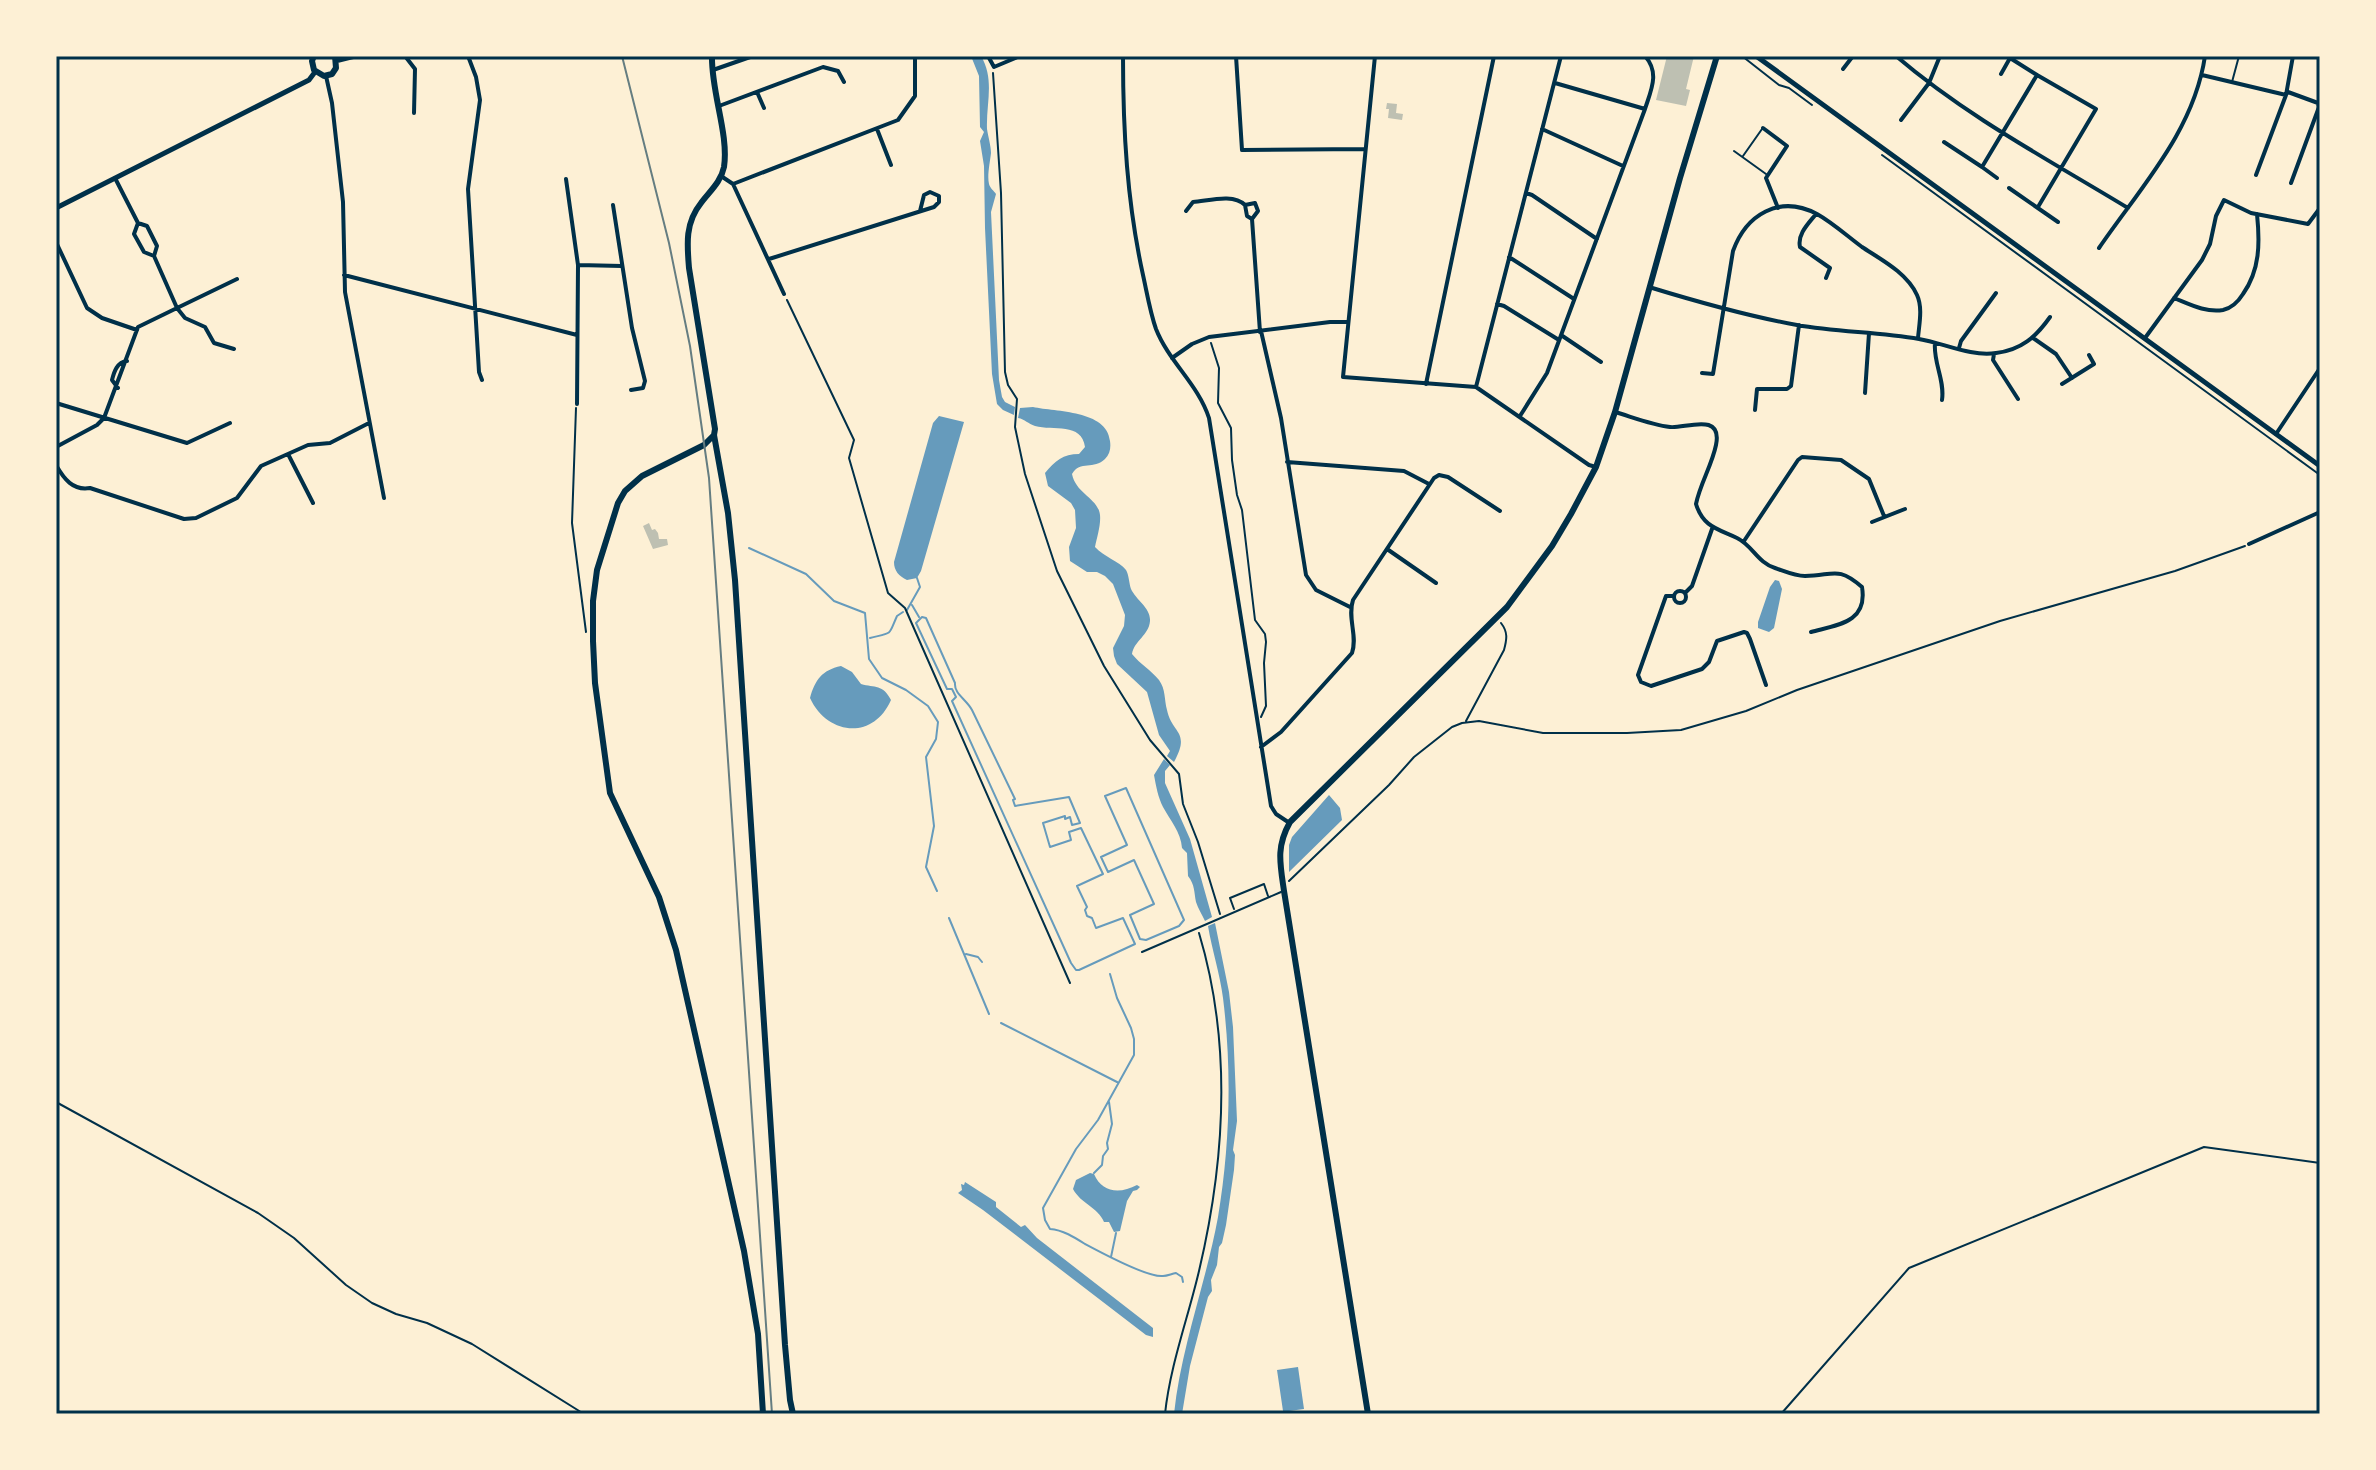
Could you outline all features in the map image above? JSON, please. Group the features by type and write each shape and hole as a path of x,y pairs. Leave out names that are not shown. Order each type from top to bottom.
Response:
{"main road":[{"path":"314,56 312,65 315,72 326,76 334,71 336,58 353,56"},
{"path":"712,56 725,157 721,176 694,213 687,242 728,513 735,580 781,1286 793,1414"},
{"path":"1368,1414 1279,859 1281,841 1290,823 1496,619 1520,591 1552,546 1596,467 1615,412 1717,56"},
{"path":"714,435 704,445 642,476 625,491 618,503 597,570 593,601 595,683 610,793 659,897 676,950 744,1251 758,1334 763,1414"}],"street":[{"path":"405,56 415,69 414,113"},
{"path":"468,56 480,100 468,184 479,372 482,380"},
{"path":"713,70 753,56"},
{"path":"733,184 901,118 915,96 915,56"},
{"path":"988,56 994,67 1020,56"},
{"path":"1123,56 1124,153 1132,222 1155,325 1172,358 1204,403 1213,434 1230,561 1271,806 1276,814 1290,823"},
{"path":"1236,56 1242,150 1365,149"},
{"path":"1375,56 1343,377 1476,387 1596,467"},
{"path":"1426,384 1494,56"},
{"path":"1476,387 1561,56"},
{"path":"1520,416 1547,373 1645,109 1654,82 1651,64 1645,56"},
{"path":"1756,56 2320,466"},
{"path":"1843,69 1853,56"},
{"path":"1896,56 1929,83 2003,133 2128,208"},
{"path":"1901,120 1929,83 1940,56"},
{"path":"2099,248 2181,130 2202,75 2205,56"},
{"path":"2256,175 2286,93 2293,56"},
{"path":"2001,74 2010,58 2096,109 2038,207"},
{"path":"717,107 823,67 838,71 844,82"},
{"path":"56,208 309,80 315,72"},
{"path":"1982,167 2037,75"},
{"path":"2202,75 2318,103 2291,183"},
{"path":"326,76 343,202 344,275 384,498"},
{"path":"1555,83 1645,109"},
{"path":"757,92 764,108"},
{"path":"1763,128 1787,146 1767,174 1767,182 1778,208"},
{"path":"877,129 891,165"},
{"path":"1542,129 1623,166"},
{"path":"1944,142 1997,178"},
{"path":"721,176 733,184 784,294"},
{"path":"566,179 578,265 577,404"},
{"path":"116,180 138,223 147,226 157,246 154,256 177,308 185,318 205,327 214,343 234,349"},
{"path":"2009,188 2058,222"},
{"path":"769,259 920,211 937,205 939,196 930,192 924,195 920,211"},
{"path":"1526,193 1597,239"},
{"path":"1186,211 1193,202 1233,199 1245,205 1247,216 1252,219"},
{"path":"2145,338 2202,260 2210,244 2213,223 2224,200 2257,214 2308,224 2320,208"},
{"path":"613,205 632,328 645,381 643,388 631,390"},
{"path":"1245,205 1256,205 1257,213 1252,219 1261,332 1281,418 1306,575 1316,590 1350,607"},
{"path":"1702,373 1713,374 1722,310 1738,237 1751,220 1778,208 1796,207 1816,214 1908,281 1919,298 1918,338"},
{"path":"1816,214 1800,235 1799,243 1800,247 1830,268 1826,278"},
{"path":"2174,298 2219,311 2238,301 2257,266 2257,214"},
{"path":"138,223 134,234 144,252 154,256"},
{"path":"56,242 92,312 137,330"},
{"path":"1509,257 1574,299"},
{"path":"578,265 622,266"},
{"path":"344,275 577,335"},
{"path":"56,447 104,418 118,388 112,380 113,375 117,366 127,361 138,327 237,279"},
{"path":"1649,287 1722,310 1799,325 1918,338 1994,354 2009,351 2033,338 2050,317"},
{"path":"1959,348 1996,293"},
{"path":"1497,304 1601,362"},
{"path":"1172,358 1209,337 1347,322"},
{"path":"1755,410 1757,389 1787,389 1791,386 1799,325"},
{"path":"1865,393 1869,333"},
{"path":"2033,338 2056,354 2072,378"},
{"path":"1935,343 1934,351 1943,385 1942,400"},
{"path":"1994,354 1993,360 2018,399"},
{"path":"2062,384 2094,364 2089,355"},
{"path":"2276,434 2320,368"},
{"path":"56,403 187,443 230,423"},
{"path":"1615,412 1670,427 1696,422 1711,428 1717,444 1696,504 1712,529 1744,541 1761,562 1770,567 1803,576 1837,572 1862,587 1863,602 1856,617 1811,632"},
{"path":"56,465 70,485 90,488 184,519 196,518 237,498 261,466 308,445 330,443 369,423"},
{"path":"288,454 313,503"},
{"path":"1744,541 1802,457 1841,460 1869,479 1884,516"},
{"path":"1287,462 1404,471 1429,485"},
{"path":"1261,747 1281,732 1352,653 1354,641 1350,607 1353,600 1434,478 1444,475 1500,511"},
{"path":"1872,522 1905,509"},
{"path":"2249,544 2320,512"},
{"path":"1674,596 1676,602 1682,603 1686,598 1685,593 1692,586 1712,529"},
{"path":"1387,549 1436,583"},
{"path":"1674,596 1678,591 1685,593"},
{"path":"1674,596 1666,596 1638,679 1651,686 1702,669 1709,662 1717,641 1744,632 1750,639 1766,685"}],"lane":[{"path":"2232,82 2239,56"},
{"path":"1742,157 1763,128"},
{"path":"1734,151 1767,174"},
{"path":"1235,911 1230,898 1264,884 1269,897"},
{"path":"1142,952 1269,897 1284,887"}],"path":[{"path":"1742,56 1779,85 1789,88 1816,108"},
{"path":"994,67 1001,193 1005,372 1008,385 1017,399 1016,436 1025,474 1057,571 1104,666 1150,740 1179,774 1183,804 1221,917"},
{"path":"1877,151 2320,475"},
{"path":"784,294 854,440 849,458 888,593 905,608 1070,983"},
{"path":"1209,337 1219,368 1218,403 1231,428 1232,460 1242,510 1255,620 1265,634 1266,642 1266,706 1263,715 1256,718"},
{"path":"576,411 572,523 585,630 588,640 593,641"},
{"path":"1284,887 1427,745 1452,727 1465,722 1479,721 1543,733 1681,730 1746,711 1797,690 1991,624 2175,571 2249,544"},
{"path":"1465,722 1504,650 1507,637 1505,628 1496,619"},
{"path":"1165,1414 1210,1218 1221,1122 1219,1041 1213,992 1197,928"},
{"path":"56,1102 258,1213 294,1238 346,1285 372,1303 472,1344 584,1414"},
{"path":"1781,1414 1909,1268 2204,1147 2320,1163"}],"water":[{"path":"971,56 981,56 988,74 987,129 991,153 988,177 996,194 991,212 999,380 1002,397 1015,407 1014,415 997,404 992,374 984,166 980,141 984,132 980,127 979,76"},
{"path":"1020,408 1079,414 1100,423 1107,431 1110,446 1107,457 1096,464 1079,467 1072,474 1100,515 1095,547 1126,570 1131,589 1150,616 1147,630 1132,654 1156,676 1163,687 1169,718 1181,738 1174,762 1167,756 1170,751 1159,735 1147,692 1117,664 1114,656 1113,648 1124,626 1125,615 1113,584 1105,576 1087,572 1070,561 1069,547 1076,528 1075,510 1071,503 1048,486 1045,473 1060,459 1079,454 1085,447 1083,439 1073,431 1035,426 1018,418"},
{"path":"939,416 964,422 921,571 917,578 907,580 898,573 894,562 933,423"},
{"path":"1775,580 1779,581 1782,589 1774,628 1769,632 1758,628 1758,622"},
{"path":"841,666 852,672 861,684 882,689 891,700 883,713 862,727 838,726 827,720 810,698 820,677"},
{"path":"1164,759 1170,765 1165,771 1165,783 1190,839 1212,917 1205,921 1188,876 1187,853 1157,791 1154,775"},
{"path":"1329,795 1340,808 1342,820 1289,872 1292,837"},
{"path":"1215,923 1233,1027 1237,1121 1234,1170 1226,1225 1211,1280 1212,1291 1190,1366 1182,1414 1174,1414 1182,1364 1218,1217 1225,1163 1228,1052 1222,989 1208,926"},
{"path":"1090,1173 1112,1190 1140,1187 1133,1191 1127,1201 1120,1231 1114,1232 1109,1222 1104,1222 1073,1189 1076,1180"},
{"path":"965,1182 996,1202 996,1207 1021,1227 1025,1225 1037,1238 1153,1328 1153,1337 1146,1335 958,1193"},
{"path":"1298,1367 1304,1409 1281,1414 1277,1370"}],"building":[{"path":"1667,56 1694,56 1686,89 1690,90 1686,106 1656,100"},
{"path":"1387,103 1397,104 1396,113 1403,114 1402,120 1388,118"},
{"path":"649,523 659,539 667,539 668,545 653,549 643,526"}],"waterway":[{"path":"749,548 806,574 834,601 865,613 869,659 882,678 928,706 938,722 936,739 926,757 934,826 926,867 937,891"},
{"path":"907,610 920,587 917,578"},
{"path":"912,605 919,617"},
{"path":"870,638 889,632 897,616 903,612"},
{"path":"922,617 926,618 956,690 972,710 1015,799 1015,806 1069,797 1080,823 1072,825 1070,817 1065,819 1065,816 1043,823 1050,847 1071,840 1069,832 1081,828 1103,874 1077,886 1087,907 1087,916 1092,918 1096,928 1123,918 1135,944 1079,970 1071,963 952,701 956,697 952,689 947,689 916,623 922,617"},
{"path":"1126,788 1184,920 1179,926 1146,940 1140,939 1130,915 1154,904 1134,860 1108,872 1101,857 1127,845 1105,796 1126,788"},
{"path":"949,918 989,1014"},
{"path":"966,954 978,957 982,962"},
{"path":"1110,974 1131,1028 1134,1055 1043,1208 1045,1220 1050,1229 1068,1234 1124,1264 1156,1276 1176,1273 1183,1282"},
{"path":"1001,1023 1117,1082"},
{"path":"1094,1173 1102,1165 1108,1149 1112,1124 1109,1102"},
{"path":"1111,1257 1116,1233"}],"railway":[{"path":"622,56 669,243 690,346 709,478 772,1414"}]}
